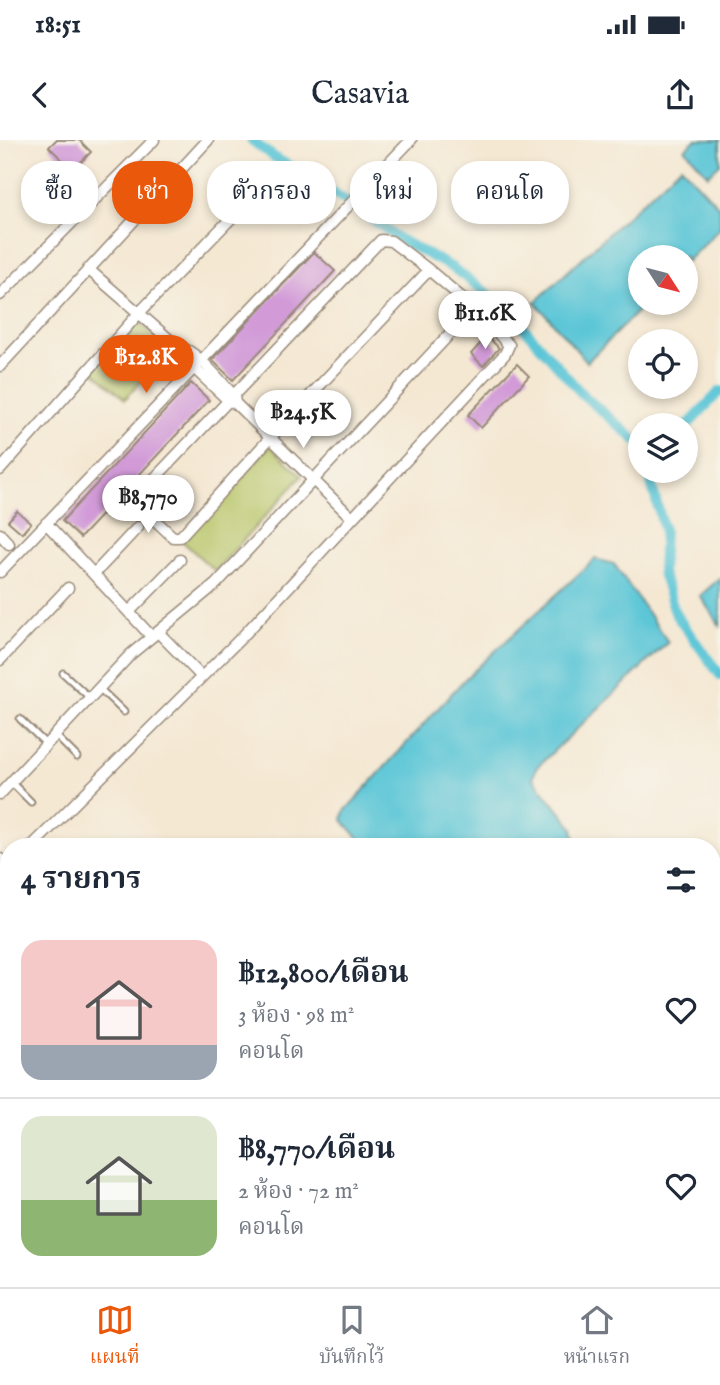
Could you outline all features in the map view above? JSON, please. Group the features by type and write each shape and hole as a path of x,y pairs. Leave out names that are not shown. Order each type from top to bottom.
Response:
{"street":[{"path":"0,295 155,140"},
{"path":"0,366 208,140"},
{"path":"0,572 411,140"},
{"path":"1,470 140,312 226,224"},
{"path":"40,838 243,636 505,354 509,345 474,308 429,270 391,241 381,240 232,400 137,497 135,501 173,537 180,537 429,270"},
{"path":"88,269 178,347 185,348 232,400 352,518"},
{"path":"4,788 154,634 216,584 474,308"},
{"path":"46,523 129,612 201,676"},
{"path":"94,574 138,527"},
{"path":"0,534 9,544"},
{"path":"129,612 180,560"},
{"path":"0,660 68,588"}],"lane":[{"path":"63,673 90,698"},
{"path":"99,688 124,712"},
{"path":"20,719 46,744"},
{"path":"55,735 77,757"},
{"path":"4,788 32,802"}],"green space":[{"path":"135,319 170,350 125,399 90,368"},
{"path":"270,446 302,476 215,571 182,541"}],"water":[{"path":"695,140 720,140 720,164 708,175 685,149"},
{"path":"681,166 720,208 720,228 698,250 698,245 628,245 628,315 634,315 587,362 535,302"},
{"path":"595,559 614,564 668,642 536,768 533,778 573,828 575,838 359,838 342,820 344,812 464,680"},
{"path":"720,578 720,626 700,596"}],"building":[{"path":"56,140 79,140 91,152 82,161 64,161 49,147"},
{"path":"314,252 335,271 233,380 212,360"},
{"path":"487,336 499,348 483,366 471,354"},
{"path":"517,364 529,376 481,428 468,415"},
{"path":"191,383 209,400 80,538 62,521"},
{"path":"17,511 31,523 22,533 8,521"}],"waterway":[{"path":"251,140 274,157 319,182 401,240 453,268 487,293 525,329 583,395 628,434"},
{"path":"698,414 720,391"},
{"path":"651,483 664,530 662,572 676,615 720,675"}]}
